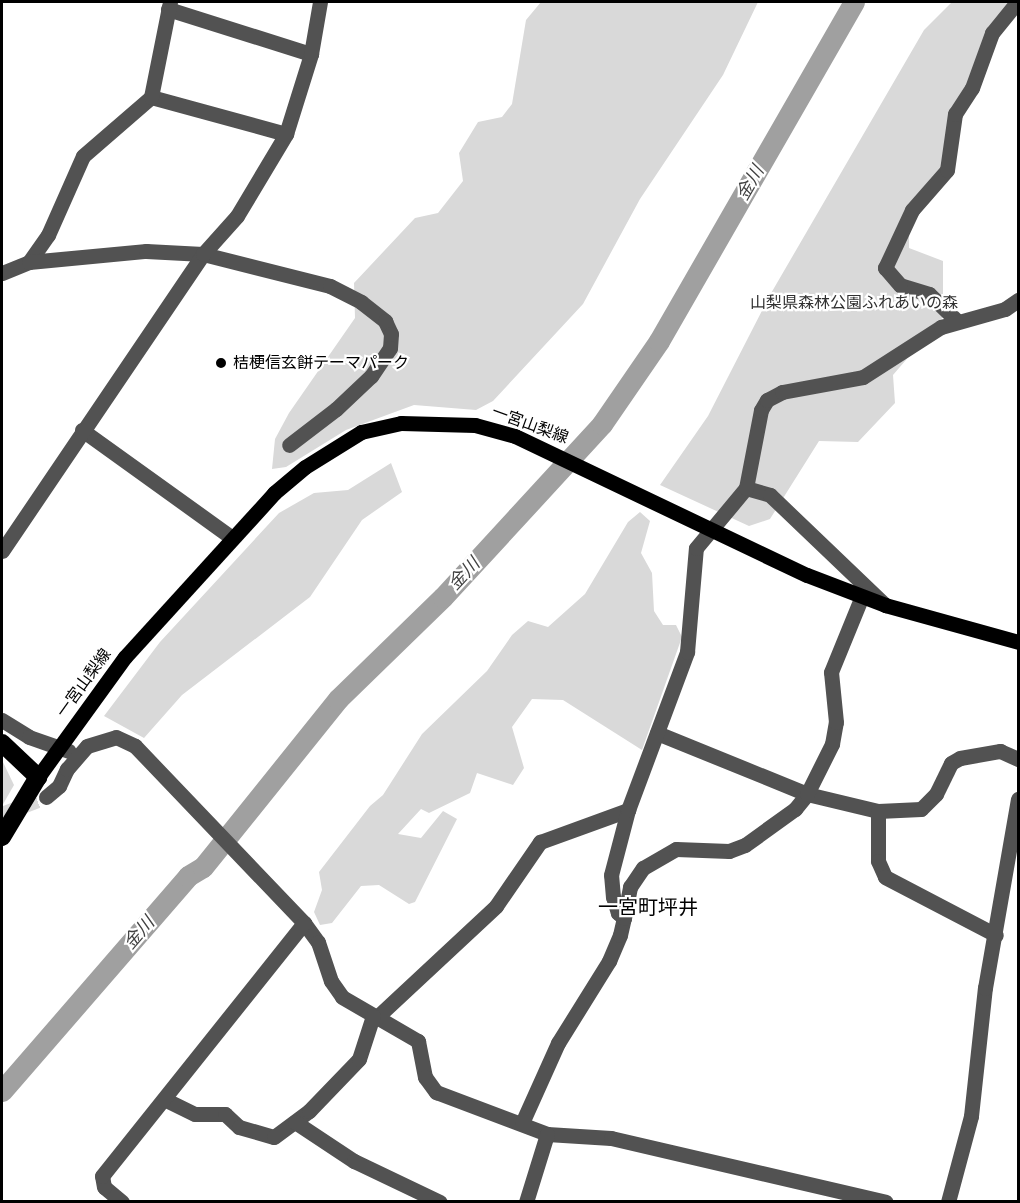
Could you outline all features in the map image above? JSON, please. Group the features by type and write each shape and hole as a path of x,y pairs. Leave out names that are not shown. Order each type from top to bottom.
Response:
{"highway":[{"path":"2,743 43,771 2,837"}],"main road":[{"name":"一宮山梨線","path":"43,771 125,657 231,537 305,467 361,432 400,423 475,425 515,436 807,575 885,605 1018,642"}],"street":[{"path":"2,551 203,254 237,216 286,134 311,54 320,2"},
{"path":"957,321 929,294 900,285 885,268 912,210 947,170 956,114 972,88 992,33 1017,2"},
{"path":"29,262 48,235 83,156 151,97 169,5 311,54"},
{"path":"151,97 286,134"},
{"path":"2,273 29,262 146,251 203,254 330,286 361,302 386,321 392,334 390,348 371,376 336,409 289,445"},
{"path":"624,918 618,913 613,897 611,875 628,810 687,652 696,548 746,488 756,425 767,400 782,393 863,377 932,332 957,321 1005,309 1018,300"},
{"path":"82,430 231,537"},
{"path":"746,488 770,495 885,605"},
{"path":"522,1123 558,1043 609,961 624,918 630,887 643,868 676,849 729,851 745,845 795,809 807,794 832,744 836,722 831,672 862,596"},
{"path":"2,720 29,737 77,755"},
{"path":"657,733 807,794 878,811 921,809 936,794 951,763 960,758 1000,751 1018,759"},
{"path":"45,797 59,786 77,755 108,738 116,737 135,746 300,918 318,942 336,990 374,1017 418,1041 425,1077 432,1089 547,1134 610,1138 886,1202"},
{"path":"948,1202 971,1116 985,988 1018,799"},
{"path":"164,1099 195,1114 225,1114 239,1127 264,1137 274,1137 295,1122 359,1059 374,1017 496,906 540,842 628,810"},
{"path":"878,811 878,861 885,877 996,934"},
{"path":"122,1202 104,1186 102,1176 164,1099 300,918"},
{"path":"295,1122 354,1161 440,1202"},
{"path":"526,1202 547,1134"}],"green space":[{"path":"541,2 758,2 723,75 640,199 583,304 493,401 476,410 414,405 346,430 286,467 272,469 275,439 289,413 355,318 354,283 415,218 438,213 463,181 459,153 478,122 502,117 512,104 526,20"},
{"name":"山梨県森林公園ふれあいの森","path":"952,2 1011,2 955,127 942,188 909,226 909,248 943,261 943,317 893,375 895,403 858,442 819,441 770,519 749,526 660,485 708,416 770,295 924,30"},
{"path":"391,463 402,492 362,520 310,597 182,695 144,738 104,716 160,642 279,513 314,493 348,490"},
{"path":"640,512 650,521 641,553 652,573 654,611 663,625 676,625 682,637 642,750 563,700 532,699 512,727 524,768 513,785 477,773 470,793 429,813 421,809 398,834 421,838 443,811 457,819 415,902 409,904 379,885 361,886 332,923 320,925 314,912 322,890 319,872 370,806 383,795 422,734 487,671 512,635 528,621 548,627 585,594 628,522"},
{"path":"2,760 14,785 2,806"}],"waterway":[{"name":"金川","path":"2,1091 188,876 203,867 338,699 443,597 602,424 659,341 854,2"}],"tunnel":[{"path":"2,814 46,797"}],"place":[{"name":"桔梗信玄餅テーマパーク","path":"221,363"}],"district":[{"name":"一宮町坪井","path":"648,907"}]}
